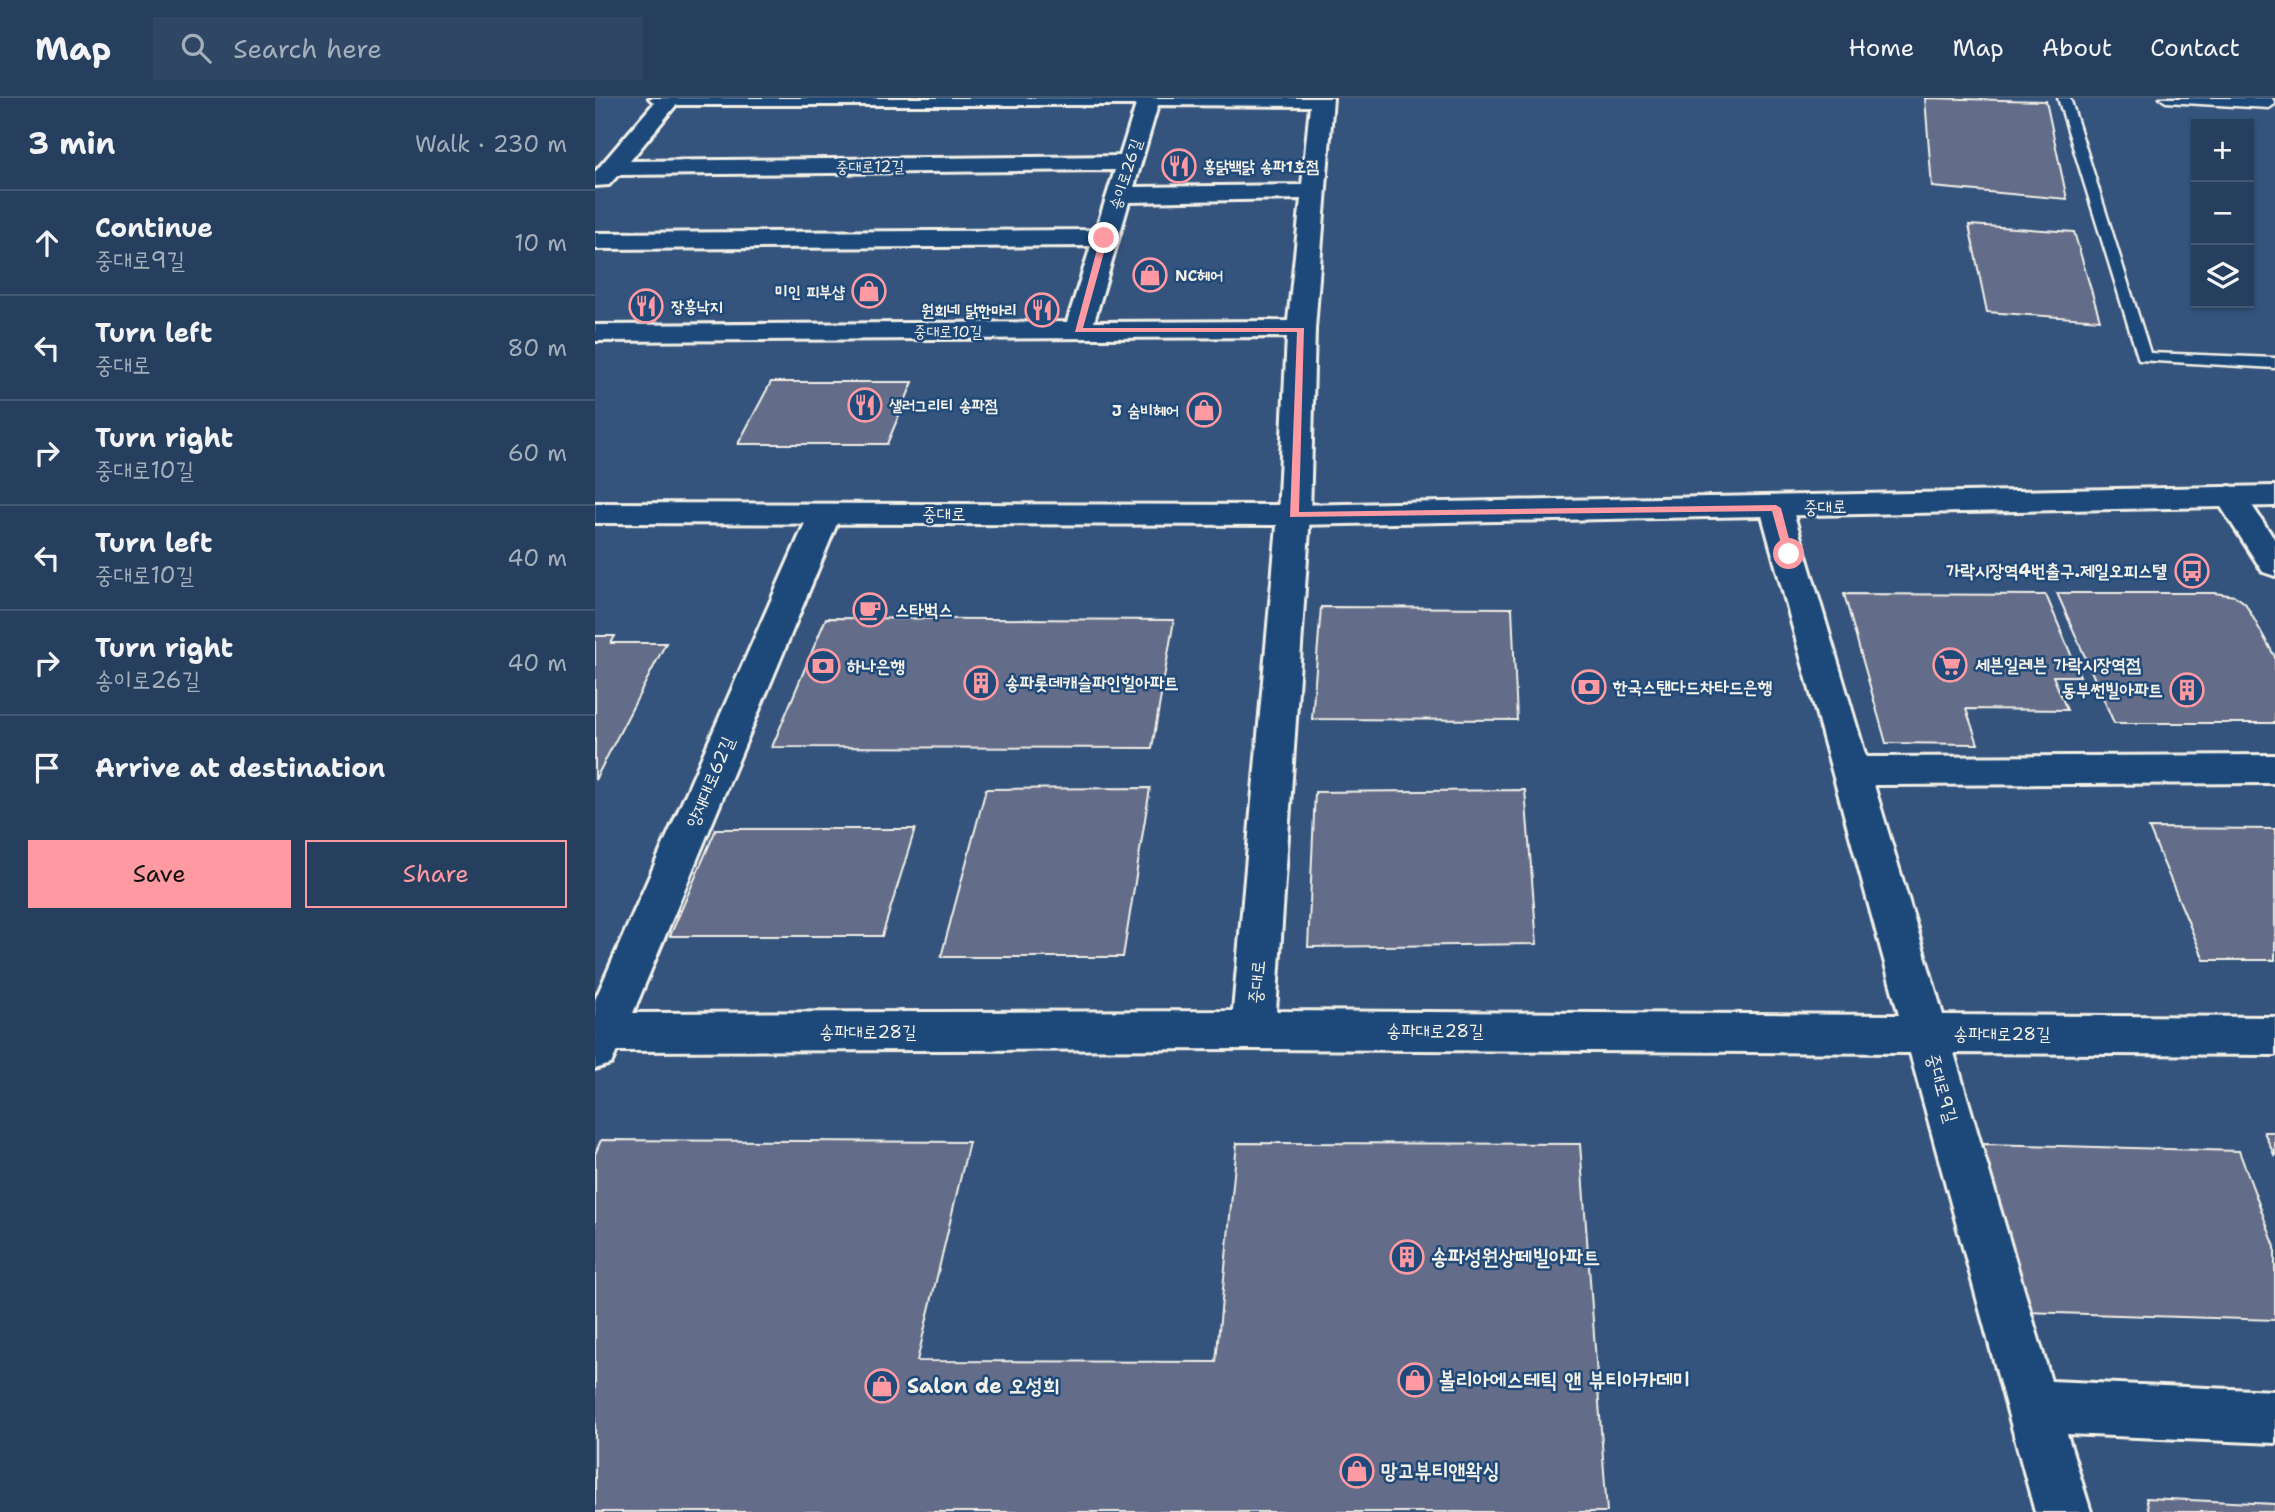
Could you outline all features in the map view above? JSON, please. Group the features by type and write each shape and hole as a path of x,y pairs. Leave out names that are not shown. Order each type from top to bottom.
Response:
{"street":[{"path":"660,98 1322,99 1301,330 1294,515"},
{"path":"595,187 670,98"},
{"name":"송이로26길","path":"1078,331 1104,238 1149,99"},
{"name":"중대로12길","path":"611,168 1128,163"},
{"path":"1118,195 1313,192"},
{"path":"595,241 1104,238"},
{"name":"중대로10길","path":"595,333 1301,330"},
{"path":"2230,496 2275,565"},
{"name":"중대로","path":"595,513 1294,515 1776,508 2275,496"},
{"name":"중대로9길","path":"1776,508 2063,1512"},
{"name":"양재대로62길","path":"598,1039 825,514"},
{"name":"중대로","path":"1253,1030 1294,515"},
{"path":"1851,771 2275,769"},
{"name":"송파대로28길","path":"598,1039 1253,1030 2275,1035"},
{"path":"2033,1406 2275,1417"}],"lane":[{"path":"2064,98 2144,357 2275,363"},
{"path":"2166,98 2269,104 2266,98"}],"building":[{"path":"1925,98 2046,101 2067,199 1932,187"},
{"path":"1969,225 2074,232 2100,320 1987,312"},
{"path":"771,382 913,382 887,444 738,444"},
{"name":"동부썬빌아파트","path":"2057,593 2214,593 2235,596 2245,603 2275,657 2275,723 2114,723"},
{"path":"1844,594 2046,595 2080,676 2053,676 2067,710 1966,709 1978,744 1886,743"},
{"path":"1321,607 1512,608 1517,720 1312,719"},
{"name":"송파롯데캐슬파인힐아파트","path":"826,618 1174,620 1152,748 772,747"},
{"path":"595,636 615,636 611,643 666,643 595,780"},
{"path":"1150,788 1123,957 941,957 986,789"},
{"path":"1525,790 1537,944 1308,947 1315,792"},
{"path":"2149,828 2275,829 2275,960 2204,960"},
{"path":"716,829 915,829 882,936 670,936"},
{"path":"2264,1132 2275,1132 2275,1157"},
{"name":"송파성원상떼빌아파트","path":"601,1140 969,1142 917,1361 1216,1362 1237,1143 1580,1144 1607,1512 595,1512 595,1154"},
{"path":"1983,1144 2239,1151 2275,1247 2275,1320 2025,1312"},
{"path":"2146,1498 2275,1504 2275,1512 2149,1512"}],"place":[{"name":"홍닭백닭 송파1호점","path":"1179,166"},
{"name":"NC헤어","path":"1150,275"},
{"name":"미인 피부샵","path":"869,291"},
{"name":"장흥낙지","path":"646,306"},
{"name":"원희네 닭한마리","path":"1042,310"},
{"name":"샐러그리티 송파점","path":"865,405"},
{"name":"J 숨비헤어","path":"1204,410"},
{"name":"가락시장역4번출구.제일오피스텔","path":"2192,571"},
{"name":"스타벅스","path":"870,610"},
{"name":"세븐일레븐 가락시장역점","path":"1950,665"},
{"name":"하나은행","path":"823,666"},
{"name":"송파롯데캐슬파인힐아파트","path":"981,683"},
{"name":"한국스탠다드차타드은행","path":"1589,687"},
{"name":"동부썬빌아파트","path":"2187,690"},
{"name":"송파성원상떼빌아파트","path":"1407,1257"},
{"name":"볼리아에스테틱 앤 뷰티아카데미","path":"1415,1380"},
{"name":"Salon de 오성희","path":"882,1386"},
{"name":"망고뷰티앤왁싱","path":"1357,1471"}],"route":[{"path":"1104,238 1078,331 1301,330 1294,515 1776,508 1789,554"}]}
